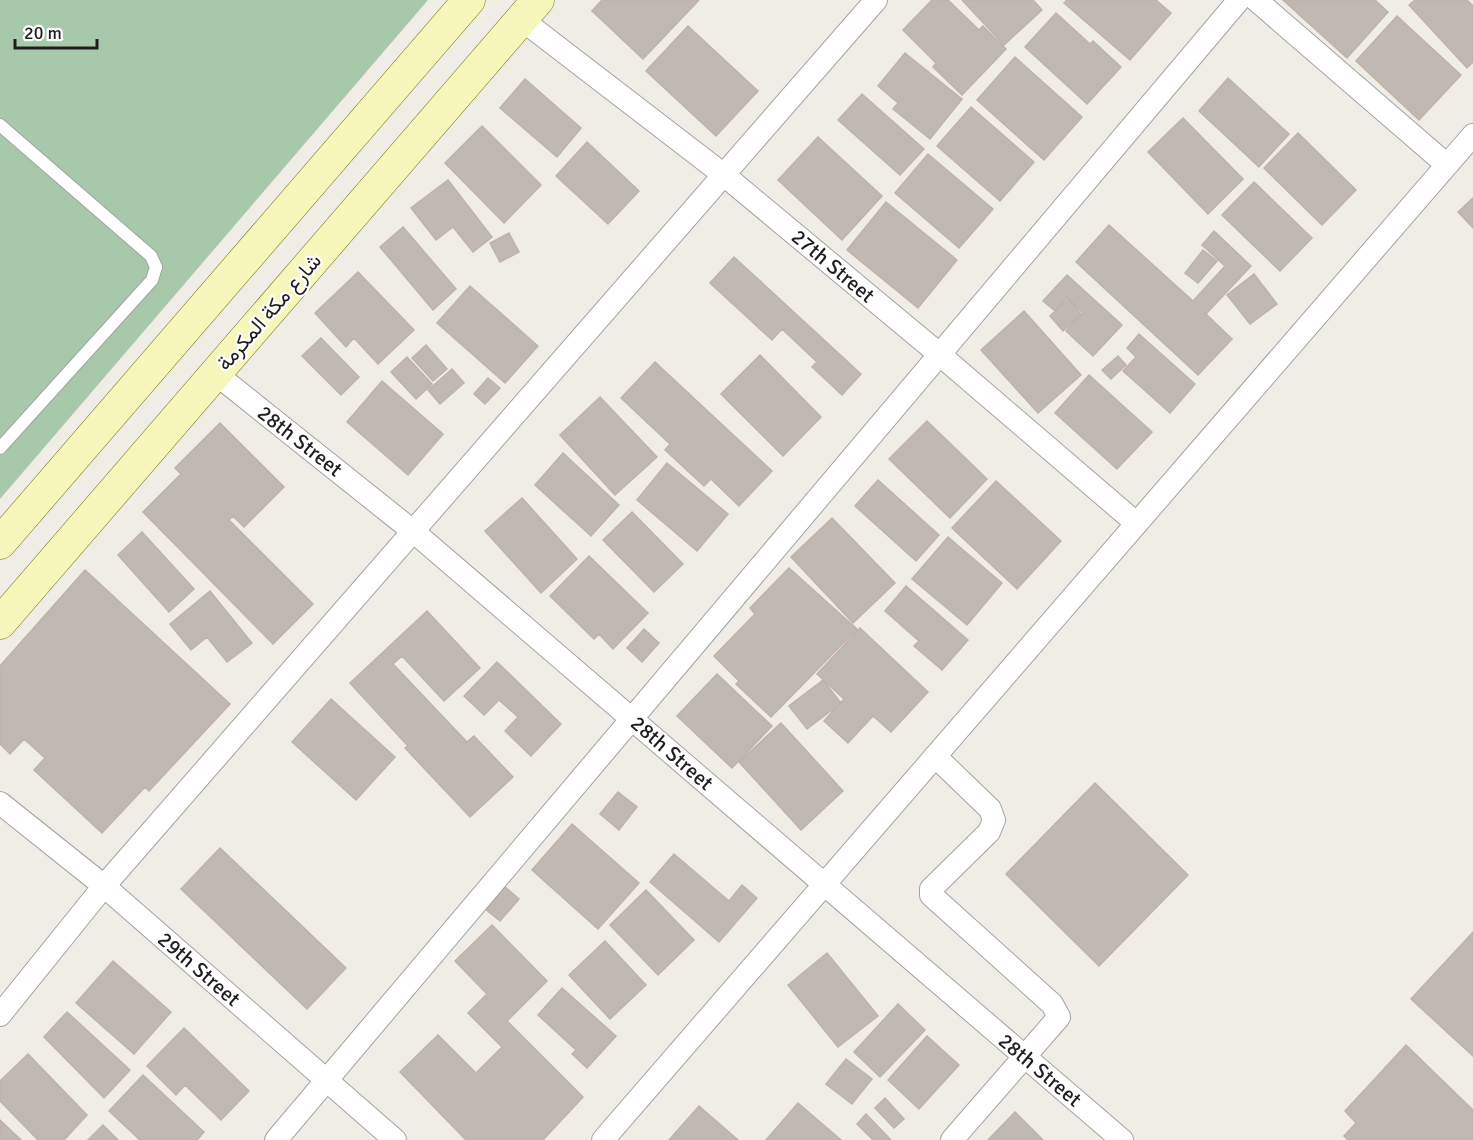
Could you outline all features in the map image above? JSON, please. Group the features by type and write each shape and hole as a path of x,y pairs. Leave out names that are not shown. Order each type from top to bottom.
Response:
{"main road":[{"path":"0,543 469,0"},
{"name":"شارع مكة المكرمة","path":"0,623 530,10"}],"street":[{"path":"0,1015 104,886 876,0"},
{"path":"276,1140 328,1082 1239,0"},
{"path":"1256,0 1448,165"},
{"name":"27th Street","path":"530,10 1136,523"},
{"path":"603,1140 1473,135"},
{"name":"28th Street","path":"216,374 414,532 1122,1140"},
{"path":"935,756 990,809 994,820 989,832 931,889 932,894 1052,1004 1059,1017 952,1140"},
{"name":"29th Street","path":"0,802 104,886 395,1140"}],"lane":[{"path":"0,125 151,256 156,267 152,280 0,448"}],"green space":[{"path":"0,0 428,0 0,499"}],"building":[{"path":"602,0 699,0 643,59 592,11"},
{"path":"932,0 948,0 979,30 983,26 1006,49 962,95 933,67 936,63 903,30"},
{"path":"962,0 1033,0 1042,10 1004,45"},
{"path":"1067,0 1156,0 1171,13 1130,60 1064,3"},
{"path":"1283,0 1375,0 1388,12 1347,58"},
{"path":"1415,0 1467,0 1473,6 1473,62 1467,68 1409,5"},
{"path":"1056,13 1090,44 1093,41 1121,67 1087,104 1025,47"},
{"path":"1397,16 1461,75 1419,120 1356,61"},
{"path":"688,26 758,91 716,136 646,71"},
{"path":"905,53 962,99 930,139 893,109 898,103 878,86"},
{"path":"1015,57 1082,117 1044,160 977,100"},
{"path":"1228,78 1289,134 1259,167 1199,111"},
{"path":"525,79 581,128 557,157 500,108"},
{"path":"862,94 924,149 900,175 838,120"},
{"path":"971,107 1034,162 1000,201 937,146"},
{"path":"1183,118 1243,179 1208,214 1148,152"},
{"path":"482,126 541,185 504,223 445,163"},
{"path":"1298,133 1356,190 1322,225 1264,168"},
{"path":"818,137 882,196 842,240 778,180"},
{"path":"587,142 639,191 608,224 556,176"},
{"path":"928,154 993,209 959,248 895,193"},
{"path":"448,180 492,237 473,252 453,227 436,240 411,208"},
{"path":"1254,182 1312,238 1280,271 1222,215"},
{"path":"1473,198 1473,228 1458,212"},
{"path":"886,202 957,260 918,308 847,250"},
{"path":"1109,225 1193,301 1225,266 1202,245 1214,231 1251,266 1206,314 1232,339 1198,375 1076,262"},
{"path":"403,227 456,289 433,310 380,247"},
{"path":"509,233 519,252 500,262 490,243"},
{"path":"1203,250 1217,261 1198,283 1185,273"},
{"path":"734,257 861,374 842,395 812,367 817,362 782,329 772,340 710,283"},
{"path":"358,272 414,330 378,364 354,338 346,347 315,313"},
{"path":"1254,274 1277,304 1250,324 1227,295"},
{"path":"1067,275 1122,325 1093,356 1066,331 1083,313 1067,297 1055,311 1043,301"},
{"path":"470,286 538,346 505,383 437,323"},
{"path":"1068,299 1081,314 1063,331 1050,316"},
{"path":"1024,311 1081,375 1038,413 981,350"},
{"path":"1139,334 1195,384 1170,413 1123,371 1136,357 1127,348"},
{"path":"321,338 359,377 341,395 302,356"},
{"path":"426,345 447,369 433,381 412,358"},
{"path":"760,355 821,417 783,456 721,394"},
{"path":"1118,356 1126,365 1111,379 1102,370"},
{"path":"407,357 432,384 416,399 391,372"},
{"path":"655,362 772,471 739,506 711,479 704,486 665,450 670,444 621,398"},
{"path":"452,369 464,383 440,404 428,390"},
{"path":"1089,375 1152,432 1117,469 1055,413"},
{"path":"488,378 500,388 485,404 474,394"},
{"path":"382,381 443,434 408,475 347,422"},
{"path":"600,397 657,457 615,495 560,435"},
{"path":"927,421 987,479 950,518 889,459"},
{"path":"220,423 284,487 244,527 233,516 229,520 313,604 273,644 143,512 181,474 175,468"},
{"path":"563,453 619,505 591,536 535,485"},
{"path":"667,463 728,514 697,551 637,500"},
{"path":"878,480 939,535 916,561 855,506"},
{"path":"996,481 1061,541 1017,589 952,528"},
{"path":"522,498 577,559 541,593 485,531"},
{"path":"632,512 683,564 654,592 603,540"},
{"path":"832,518 895,583 853,623 791,557"},
{"path":"142,532 194,589 169,612 118,555"},
{"path":"948,537 1002,583 967,625 912,579"},
{"path":"589,556 648,613 613,649 599,634 594,639 550,596"},
{"path":"789,568 857,629 771,717 736,684 739,681 714,656 755,614 750,608"},
{"path":"85,570 230,704 149,791 145,787 102,833 34,770 45,758 24,739 10,754 0,744 0,666"},
{"path":"906,586 968,640 942,670 914,646 919,641 885,611"},
{"path":"210,591 252,643 227,662 207,637 191,650 170,624"},
{"path":"427,611 480,668 444,701 402,656 393,664 467,742 474,736 513,777 470,817 405,748 408,746 350,683"},
{"path":"860,628 928,692 891,732 873,716 848,743 824,721 844,699 817,674"},
{"path":"644,629 659,643 642,662 627,648"},
{"path":"497,662 561,724 531,756 505,731 518,717 499,700 484,715 464,696"},
{"path":"717,674 772,726 732,768 677,716"},
{"path":"823,680 841,703 807,729 789,706"},
{"path":"331,699 395,757 356,800 292,742"},
{"path":"781,723 843,791 801,830 739,762"},
{"path":"1095,783 1188,875 1099,966 1006,874"},
{"path":"618,792 637,807 619,830 600,814"},
{"path":"572,824 639,883 598,929 532,870"},
{"path":"220,848 346,968 307,1009 181,889"},
{"path":"674,854 729,901 742,885 757,898 719,942 650,882"},
{"path":"504,886 519,899 500,921 485,909"},
{"path":"646,890 694,940 658,975 610,925"},
{"path":"492,925 547,981 507,1021 583,1097 543,1140 466,1140 400,1072 438,1035 476,1073 502,1047 468,1013 487,994 455,961"},
{"path":"1473,932 1473,1056 1411,999"},
{"path":"605,941 646,985 610,1019 569,975"},
{"path":"827,953 878,1016 838,1047 788,985"},
{"path":"113,961 171,1012 134,1054 76,1003"},
{"path":"562,988 616,1036 587,1068 572,1054 576,1050 538,1015"},
{"path":"898,1004 925,1030 880,1077 854,1052"},
{"path":"67,1012 130,1070 104,1098 44,1037"},
{"path":"184,1028 249,1091 221,1120 185,1085 176,1095 147,1066"},
{"path":"927,1036 959,1065 919,1109 888,1080"},
{"path":"1406,1045 1473,1110 1473,1140 1348,1140 1344,1136 1356,1123 1345,1111"},
{"path":"28,1054 87,1115 64,1140 38,1140 0,1101 0,1081"},
{"path":"846,1059 872,1079 852,1104 826,1084"},
{"path":"143,1075 204,1132 197,1140 140,1140 109,1111"},
{"path":"885,1098 904,1119 894,1128 875,1108"},
{"path":"798,1103 841,1140 766,1140"},
{"path":"699,1106 738,1140 669,1140"},
{"path":"1015,1112 1043,1140 988,1140"},
{"path":"866,1114 891,1140 873,1140 857,1124"},
{"path":"0,1120 21,1140 0,1140"},
{"path":"103,1125 118,1140 88,1140"}]}
